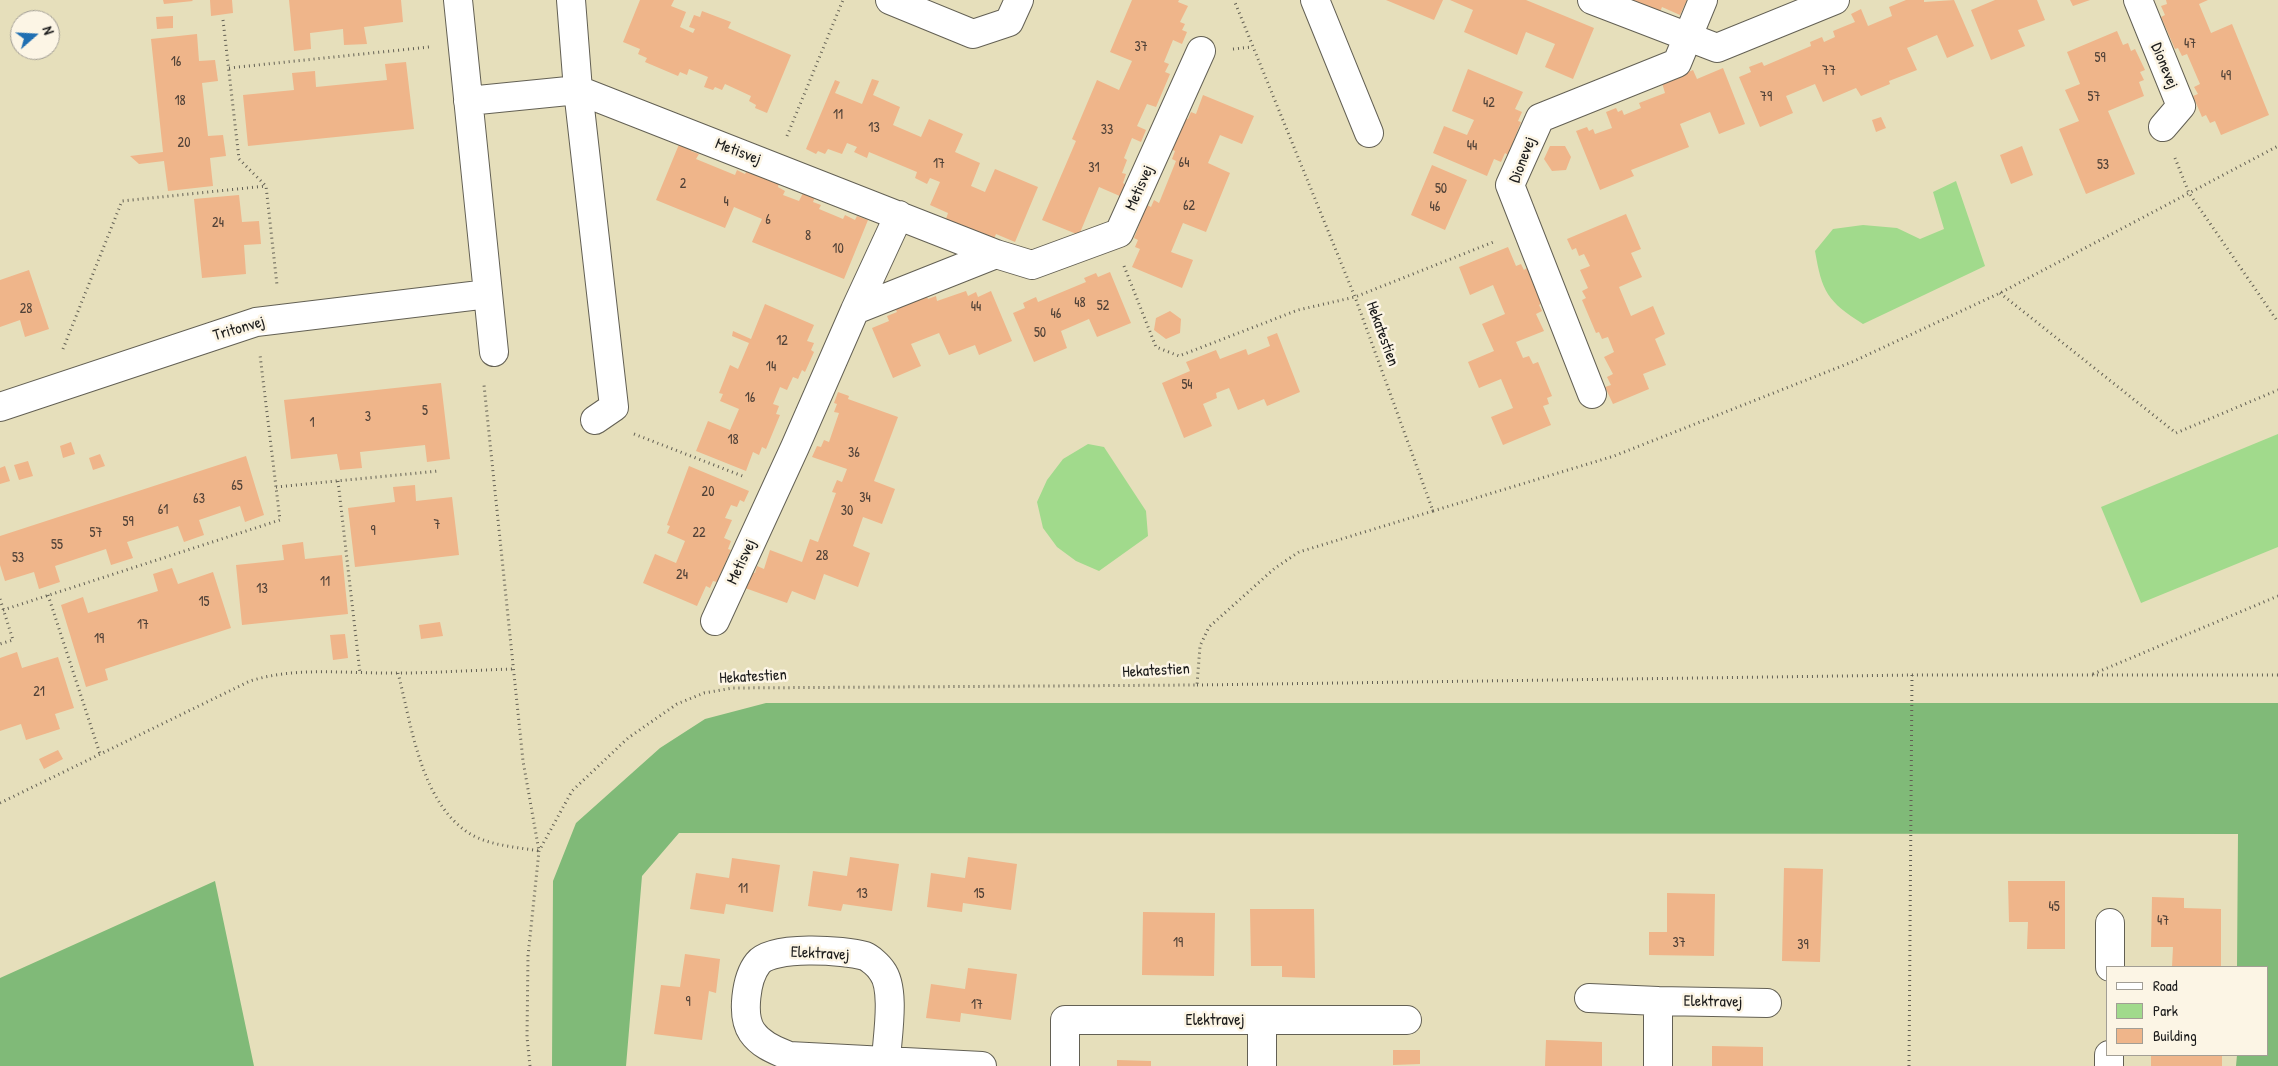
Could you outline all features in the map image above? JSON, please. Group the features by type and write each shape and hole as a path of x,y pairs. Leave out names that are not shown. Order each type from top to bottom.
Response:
{"street":[{"path":"458,0 494,352"},
{"path":"571,0 605,413"},
{"path":"890,0 973,34 1008,22 1018,0"},
{"path":"1315,0 1369,133"},
{"path":"1592,0 1716,48 1835,0"},
{"name":"Dionevej","path":"1592,394 1510,185 1540,118 1677,63 1702,0"},
{"name":"Dionevej","path":"2138,0 2181,106 2163,127"},
{"name":"Metisvej","path":"468,101 578,90 996,254 1032,265 1119,233 1201,51"},
{"name":"Metisvej","path":"715,622 899,215"},
{"path":"855,310 996,254"},
{"name":"Tritonvej","path":"0,407 269,320 488,294"},
{"path":"2110,923 2110,966"},
{"name":"Elektravej","path":"886,1060 890,993 883,971 866,956 826,952 781,952 758,962 748,984 746,1010 751,1031 767,1047 790,1056 982,1066"},
{"name":"Elektravej","path":"1589,998 1767,1003"},
{"path":"1658,1001 1658,1066"},
{"name":"Elektravej","path":"1065,1066 1065,1020 1408,1020"},
{"name":"Elektravej","path":"1262,1021 1262,1066"}],"path":[{"path":"774,166 843,0"},
{"name":"Hekatestien","path":"530,1066 527,1037 528,956 539,851 572,791 628,738 677,704 704,693 733,688 1197,685 1200,646 1210,627 1275,568 1299,552 1433,511 1355,297 1234,0"},
{"path":"3,610 280,520 276,487 269,320 266,186 239,159 223,20"},
{"path":"229,68 462,43"},
{"path":"1433,511 1614,456 1852,362 2000,293 2278,146"},
{"path":"63,351 122,201 266,186"},
{"path":"2189,194 2278,322"},
{"path":"1112,236 1156,347 1179,356 1298,310 1355,297 1527,229"},
{"path":"2000,293 2176,433 2278,390"},
{"path":"398,673 423,768 436,798 452,821 474,836 494,843 539,851 523,761 483,372 494,352"},
{"path":"605,413 626,430 776,489"},
{"path":"276,487 438,471"},
{"path":"338,481 360,672"},
{"path":"48,595 100,754"},
{"path":"2090,676 2278,596"},
{"path":"0,599 12,640 0,644"},
{"path":"0,803 250,681 273,674 398,673 513,669"},
{"path":"1909,1066 1912,675"},
{"path":"1197,685 1912,675 2278,675"}],"green space":[{"path":"1956,181 1985,266 1863,324 1841,309 1828,294 1824,286 1815,251 1833,229 1863,225 1897,228 1920,239 1944,229 1933,192"},
{"path":"2278,434 2278,547 2141,603 2101,507"},
{"path":"1088,444 1104,447 1146,511 1148,536 1099,571 1076,561 1057,547 1043,528 1037,502 1047,480 1063,459"},
{"path":"766,703 2278,703 2278,1066 2236,1066 2237,1056 2268,1056 2268,966 2237,966 2238,834 679,833 642,876 626,1066 552,1066 553,881 576,823 660,748 705,719"},
{"path":"215,881 254,1066 0,1066 0,978"}],"building":[{"path":"163,0 192,0 193,1 164,4"},
{"path":"210,0 232,0 233,13 211,16"},
{"path":"289,0 401,0 403,22 364,27 367,44 344,45 343,29 310,33 311,49 294,51"},
{"path":"640,0 674,0 671,6 686,12 680,27 693,33 695,29 689,27 694,15 700,17 702,11 731,22 728,28 791,55 767,113 755,108 756,105 749,101 751,96 725,84 722,90 715,87 713,90 704,87 708,77 689,69 687,75 680,72 678,76 645,62 647,58 638,54 640,49 623,42"},
{"path":"1132,0 1179,0 1178,2 1188,6 1180,22 1185,24 1182,30 1187,32 1182,44 1173,40 1164,62 1169,64 1165,72 1170,74 1156,107 1147,104 1137,126 1146,130 1141,142 1132,138 1124,158 1127,160 1122,173 1126,174 1123,183 1127,186 1122,197 1099,187 1079,235 1042,220 1076,141 1072,139 1097,80 1119,90 1132,61 1110,52"},
{"path":"1386,0 1443,0 1434,20"},
{"path":"1450,0 1526,0 1594,28 1573,79 1545,67 1555,44 1526,32 1517,55 1464,32 1473,10"},
{"path":"1619,0 1687,0 1680,15 1662,7 1660,12"},
{"path":"1906,0 1924,0 1924,2 1954,0 1974,46 1947,58 1937,35 1907,48 1917,70 1889,81 1890,84 1861,96 1856,88 1823,102 1815,84 1786,96 1793,113 1760,127 1739,77 1751,72 1749,67 1762,62 1764,66 1811,46 1810,42 1822,37 1824,42 1835,37 1833,31 1855,22 1851,14 1861,9 1868,26 1892,16 1889,7"},
{"path":"1995,0 2037,0 2045,20 2018,30 2025,46 1991,60 1971,10"},
{"path":"2070,0 2090,0 2073,6"},
{"path":"2166,0 2208,0 2199,4 2211,33 2232,24 2269,115 2221,135 2215,121 2210,123 2206,115 2202,117 2193,96 2198,94 2194,87 2200,84 2187,54 2182,56 2178,48 2175,49 2161,17 2165,15 2161,6 2167,4"},
{"path":"173,16 173,28 157,29 156,17"},
{"path":"2117,31 2123,45 2128,43 2131,51 2135,49 2145,70 2140,72 2144,80 2139,82 2144,96 2108,111 2135,174 2086,194 2059,129 2079,121 2065,90 2080,84 2067,52"},
{"path":"197,34 199,61 215,60 218,81 202,83 208,136 223,135 226,156 210,158 213,186 168,191 164,161 139,164 130,156 163,152 151,39"},
{"path":"406,62 414,129 248,146 243,95 294,90 292,73 315,71 316,87 387,80 385,64"},
{"path":"1723,68 1745,124 1719,134 1710,112 1680,124 1689,147 1631,170 1634,176 1600,190 1576,131 1587,127 1589,131 1593,129 1595,134 1612,128 1606,112 1616,108 1618,112 1622,110 1624,115 1641,108 1639,103 1665,93 1662,83 1693,70 1697,79"},
{"path":"1468,69 1523,92 1515,109 1522,112 1518,121 1521,122 1508,155 1505,153 1501,162 1494,159 1487,176 1433,153 1444,126 1467,135 1474,120 1452,111"},
{"path":"872,79 879,81 873,95 900,107 893,125 921,137 929,119 963,134 955,152 980,163 971,186 985,192 995,169 1038,187 1015,242 996,234 994,239 952,226 953,222 946,219 948,213 930,205 940,182 930,178 927,184 915,178 917,172 869,152 867,158 854,152 857,147 847,143 842,154 828,149 825,154 818,151 816,154 806,149 835,80 840,82 835,93 862,104"},
{"path":"1203,95 1254,116 1242,144 1220,135 1208,163 1230,173 1206,232 1183,223 1171,252 1193,260 1182,288 1132,267 1140,249 1135,247 1138,240 1134,238 1147,205 1151,207 1154,200 1159,203 1176,161 1172,159 1175,151 1170,149 1184,118 1188,119 1191,112 1196,114"},
{"path":"1881,117 1886,128 1876,132 1872,120"},
{"path":"680,142 693,147 691,151 699,154 696,159 735,175 737,170 745,174 747,170 779,183 778,187 785,191 783,195 799,201 803,193 815,197 813,202 821,205 819,209 843,219 845,215 855,220 857,216 868,220 844,279 752,242 762,219 734,207 725,228 656,200"},
{"path":"1550,146 1565,146 1571,157 1566,170 1552,171 1544,159"},
{"path":"2022,146 2033,175 2011,184 2000,155"},
{"path":"1432,165 1467,180 1445,230 1411,215"},
{"path":"239,195 242,222 259,221 261,244 244,245 246,274 202,278 194,199"},
{"path":"1626,214 1641,249 1631,253 1642,277 1619,287 1631,316 1653,306 1665,334 1655,339 1666,365 1643,374 1649,389 1613,404 1605,387 1611,385 1607,377 1613,374 1604,357 1614,352 1608,337 1602,339 1599,332 1596,333 1582,300 1586,298 1582,291 1588,288 1580,270 1590,266 1584,254 1579,256 1576,248 1572,250 1567,239"},
{"path":"1508,247 1516,266 1521,264 1524,270 1527,268 1542,303 1539,305 1542,311 1536,314 1544,331 1516,342 1523,358 1529,356 1533,364 1538,362 1552,396 1547,398 1549,404 1543,406 1551,425 1503,445 1491,417 1513,408 1501,379 1479,388 1468,362 1494,351 1482,324 1505,314 1493,285 1470,295 1459,267"},
{"path":"29,270 49,329 25,337 20,320 0,327 0,280"},
{"path":"1110,272 1131,323 1097,337 1089,319 1061,331 1067,348 1034,362 1013,313 1025,308 1023,303 1036,297 1038,302 1086,282 1084,278 1096,273 1098,277"},
{"path":"966,291 968,296 976,292 978,297 991,291 1012,341 979,355 975,345 949,355 939,333 911,344 921,366 893,378 872,328 889,321 887,316 897,312 895,308 926,295 928,299 936,296 937,301"},
{"path":"765,304 814,325 807,341 814,343 811,350 814,352 805,372 802,370 798,379 793,377 787,390 780,387 773,404 779,406 776,414 780,415 766,449 762,447 759,455 753,452 746,471 696,451 708,421 730,430 739,409 720,401 723,394 719,393 730,365 738,369 749,343 732,336 733,331 751,339"},
{"path":"1170,311 1181,319 1180,333 1166,339 1154,330 1156,318"},
{"path":"1277,333 1300,392 1267,406 1264,399 1238,410 1229,388 1216,393 1217,398 1203,404 1212,426 1184,438 1162,383 1190,371 1186,362 1216,350 1220,359 1246,349 1248,355 1270,346 1267,337"},
{"path":"441,383 450,459 427,462 425,445 360,452 362,468 340,470 337,454 291,459 284,400"},
{"path":"838,392 849,396 848,399 898,417 874,481 895,489 882,524 863,517 853,546 870,553 858,587 824,574 815,600 792,591 787,603 745,588 752,572 755,573 757,566 764,569 770,550 802,562 810,539 818,542 836,493 832,492 837,480 842,482 847,469 812,457 817,446 821,447 824,440 829,442 839,413 834,412 837,404 834,403"},
{"path":"71,442 75,454 63,458 60,446"},
{"path":"100,454 105,466 93,470 89,458"},
{"path":"246,456 264,515 245,522 240,506 199,520 204,535 184,542 178,526 127,542 133,558 111,565 106,549 55,566 60,582 39,589 34,572 5,581 0,565 0,536"},
{"path":"28,461 33,476 19,480 14,465"},
{"path":"5,466 10,481 0,484 0,468"},
{"path":"689,466 749,491 744,502 740,500 737,507 731,505 725,518 732,520 724,538 731,541 728,549 731,550 717,582 713,581 710,588 706,586 697,606 643,583 655,554 676,563 685,541 667,533 670,526 667,525"},
{"path":"415,485 416,501 452,497 459,555 355,567 348,508 395,502 393,487"},
{"path":"303,542 305,559 342,555 348,614 242,625 236,565 284,560 282,545"},
{"path":"172,568 178,584 213,572 231,628 105,669 108,680 86,687 61,605 83,597 88,613 158,591 153,574"},
{"path":"440,622 443,636 421,639 419,625"},
{"path":"345,634 348,658 333,660 330,635"},
{"path":"17,652 22,668 58,657 74,708 55,714 60,729 26,740 21,724 0,731 0,658"},
{"path":"58,750 63,759 44,769 39,759"},
{"path":"850,857 899,864 892,911 843,904 841,911 808,906 813,871 847,876"},
{"path":"968,857 1017,864 1011,910 963,903 962,912 927,907 931,873 965,878"},
{"path":"732,858 780,865 773,912 726,904 724,914 690,909 696,873 729,878"},
{"path":"1784,868 1823,869 1820,962 1782,961"},
{"path":"2008,881 2065,881 2065,949 2027,949 2028,922 2009,922"},
{"path":"1667,893 1715,894 1714,956 1649,955 1649,932 1667,932"},
{"path":"2152,897 2184,898 2184,908 2221,909 2221,966 2172,966 2173,947 2151,947"},
{"path":"1250,909 1314,909 1315,978 1282,977 1282,966 1251,966"},
{"path":"1143,912 1215,913 1214,976 1142,975"},
{"path":"685,954 720,959 716,993 709,991 702,1040 654,1034 661,985 680,987"},
{"path":"968,968 1017,974 1011,1020 961,1013 960,1022 926,1018 931,984 965,989"},
{"path":"1546,1040 1602,1042 1602,1066 1545,1066"},
{"path":"1712,1046 1763,1047 1763,1066 1712,1066"},
{"path":"1393,1050 1420,1050 1420,1064 1393,1065"},
{"path":"2151,1056 2222,1056 2222,1066 2151,1066"},
{"path":"1117,1060 1151,1061 1151,1066 1117,1066"}]}
